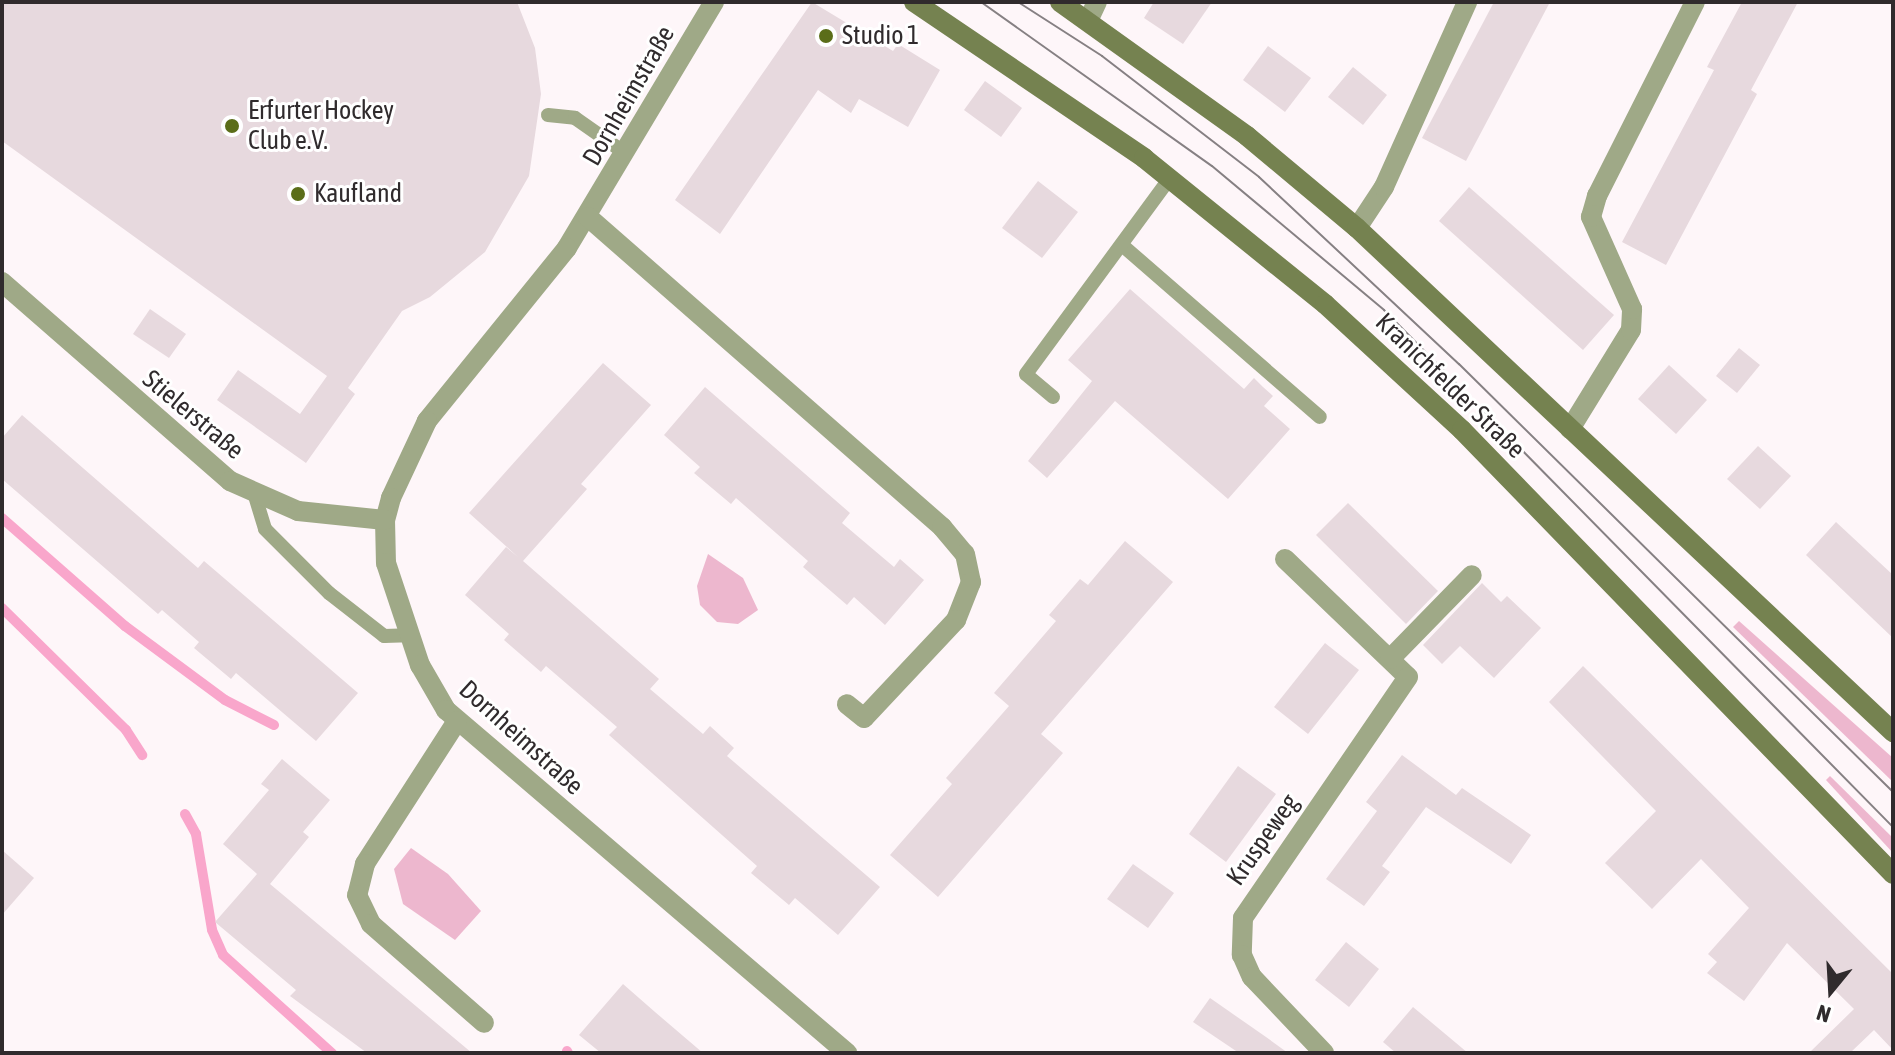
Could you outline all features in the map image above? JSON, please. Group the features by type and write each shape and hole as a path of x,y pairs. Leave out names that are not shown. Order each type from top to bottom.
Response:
{"main road":[{"name":"Kranichfelder Straße","path":"914,2 1170,178 1265,251 1451,420 1893,874"},
{"name":"Kranichfelder Straße","path":"1060,2 1092,11 1357,228 1893,732"}],"street":[{"name":"Dornheimstraße","path":"714,2 588,217 427,421 406,461 385,520 386,563 408,635 435,697 457,721 847,1053"},
{"path":"1357,228 1384,187 1467,2"},
{"path":"1570,429 1631,330 1632,309 1591,217 1597,196 1695,2"},
{"path":"588,217 942,527 965,554 971,582 956,620 864,718 847,704"},
{"name":"Stielerstraße","path":"2,282 169,432 255,496 318,515 385,520"},
{"name":"Kruspeweg","path":"1285,559 1408,677 1243,918 1242,955 1252,977 1324,1053"},
{"path":"1390,659 1472,575"},
{"path":"457,721 365,864 357,895 371,924 484,1023"}],"lane":[{"path":"548,115 575,118 625,153"},
{"path":"1053,397 1026,374 1170,178"},
{"path":"1122,245 1320,417"},
{"path":"255,496 265,529 329,593 384,636 408,635"}],"shaded area":[{"path":"708,554 743,578 758,610 738,624 717,622 700,605 697,586"},
{"path":"1739,621 1893,758 1893,782 1733,627"},
{"path":"1830,776 1893,838 1893,853 1826,780"},
{"path":"411,848 448,874 481,911 455,940 403,904 394,869"}],"building":[{"name":"Kaufland","path":"2,2 517,2 535,48 541,94 529,176 485,252 430,297 402,311 348,388 355,394 306,463 217,400 238,370 300,414 327,376 2,141"},
{"path":"812,2 893,51 898,44 940,70 908,127 859,99 851,113 818,90 720,234 675,200"},
{"path":"1154,2 1212,2 1183,44 1144,18"},
{"path":"1494,2 1550,2 1466,161 1422,138"},
{"path":"1742,2 1798,2 1751,90 1757,94 1666,265 1622,242 1714,70 1707,67"},
{"path":"1268,46 1311,78 1285,112 1243,80"},
{"path":"1353,67 1387,95 1363,125 1328,97"},
{"path":"985,81 1022,108 1001,137 964,110"},
{"path":"1038,181 1078,212 1042,258 1002,228"},
{"path":"1469,187 1614,315 1583,350 1439,221"},
{"path":"1130,289 1244,389 1254,378 1273,396 1264,406 1290,429 1228,499 1115,401 1047,478 1028,461 1092,381 1068,360"},
{"path":"150,309 186,334 169,358 133,334"},
{"path":"1739,348 1760,365 1737,393 1716,376"},
{"path":"603,363 651,405 581,484 587,489 523,561 659,679 650,689 703,734 710,726 734,748 727,756 880,887 838,935 795,898 789,905 751,873 757,866 609,735 617,727 546,666 541,672 504,640 509,634 465,595 506,547 518,557 469,513"},
{"path":"1669,365 1707,400 1676,434 1638,399"},
{"path":"705,387 850,513 842,523 894,567 900,559 924,580 885,625 854,597 847,605 803,567 808,561 736,498 731,504 694,473 700,467 664,435"},
{"path":"22,415 198,568 204,561 358,693 316,741 236,673 231,679 194,648 199,642 162,610 158,614 2,479 2,438"},
{"path":"1758,446 1791,476 1760,509 1727,479"},
{"path":"1348,503 1438,591 1406,624 1316,535"},
{"path":"1836,522 1893,575 1893,638 1806,555"},
{"path":"1125,541 1173,582 1041,734 1063,753 938,897 890,855 952,784 946,778 1009,706 994,693 1056,621 1049,615 1080,579 1088,585"},
{"path":"1482,583 1501,602 1507,596 1541,628 1494,678 1460,646 1442,664 1423,645"},
{"path":"1325,643 1359,670 1308,734 1274,707"},
{"path":"1583,666 1893,974 1893,1050 1874,1030 1850,1053 1809,1053 1854,1009 1787,943 1744,1001 1707,973 1717,962 1708,954 1749,908 1701,859 1652,909 1605,863 1656,811 1549,702"},
{"path":"1402,755 1456,795 1462,788 1531,835 1511,864 1426,807 1382,866 1390,872 1364,906 1326,879 1377,811 1366,802"},
{"path":"282,759 330,800 303,832 309,837 270,884 472,1053 367,1053 290,996 296,990 215,922 257,874 223,844 269,790 261,784"},
{"path":"1238,766 1276,794 1226,862 1189,834"},
{"path":"2,850 34,878 2,915"},
{"path":"1133,864 1174,893 1148,928 1107,899"},
{"path":"1346,942 1379,969 1349,1007 1315,980"},
{"path":"623,984 703,1053 601,1053 579,1035"},
{"path":"1210,998 1288,1053 1239,1053 1193,1022"},
{"path":"1413,1007 1468,1053 1396,1053 1383,1042"}],"waterway":[{"path":"2,518 125,626 225,700 274,725"},
{"path":"2,608 126,730 142,755"},
{"path":"185,814 196,834 212,930 223,955 332,1053"}],"tram line":[{"path":"981,2 1212,166 1384,310 1893,827"},
{"path":"1018,2 1102,56 1259,177 1459,364 1893,792"}],"place":[{"name":"Studio 1","path":"826,36"},
{"name":"Erfurter Hockey Club e.V.","path":"232,126"},
{"name":"Kaufland","path":"298,194"}]}
